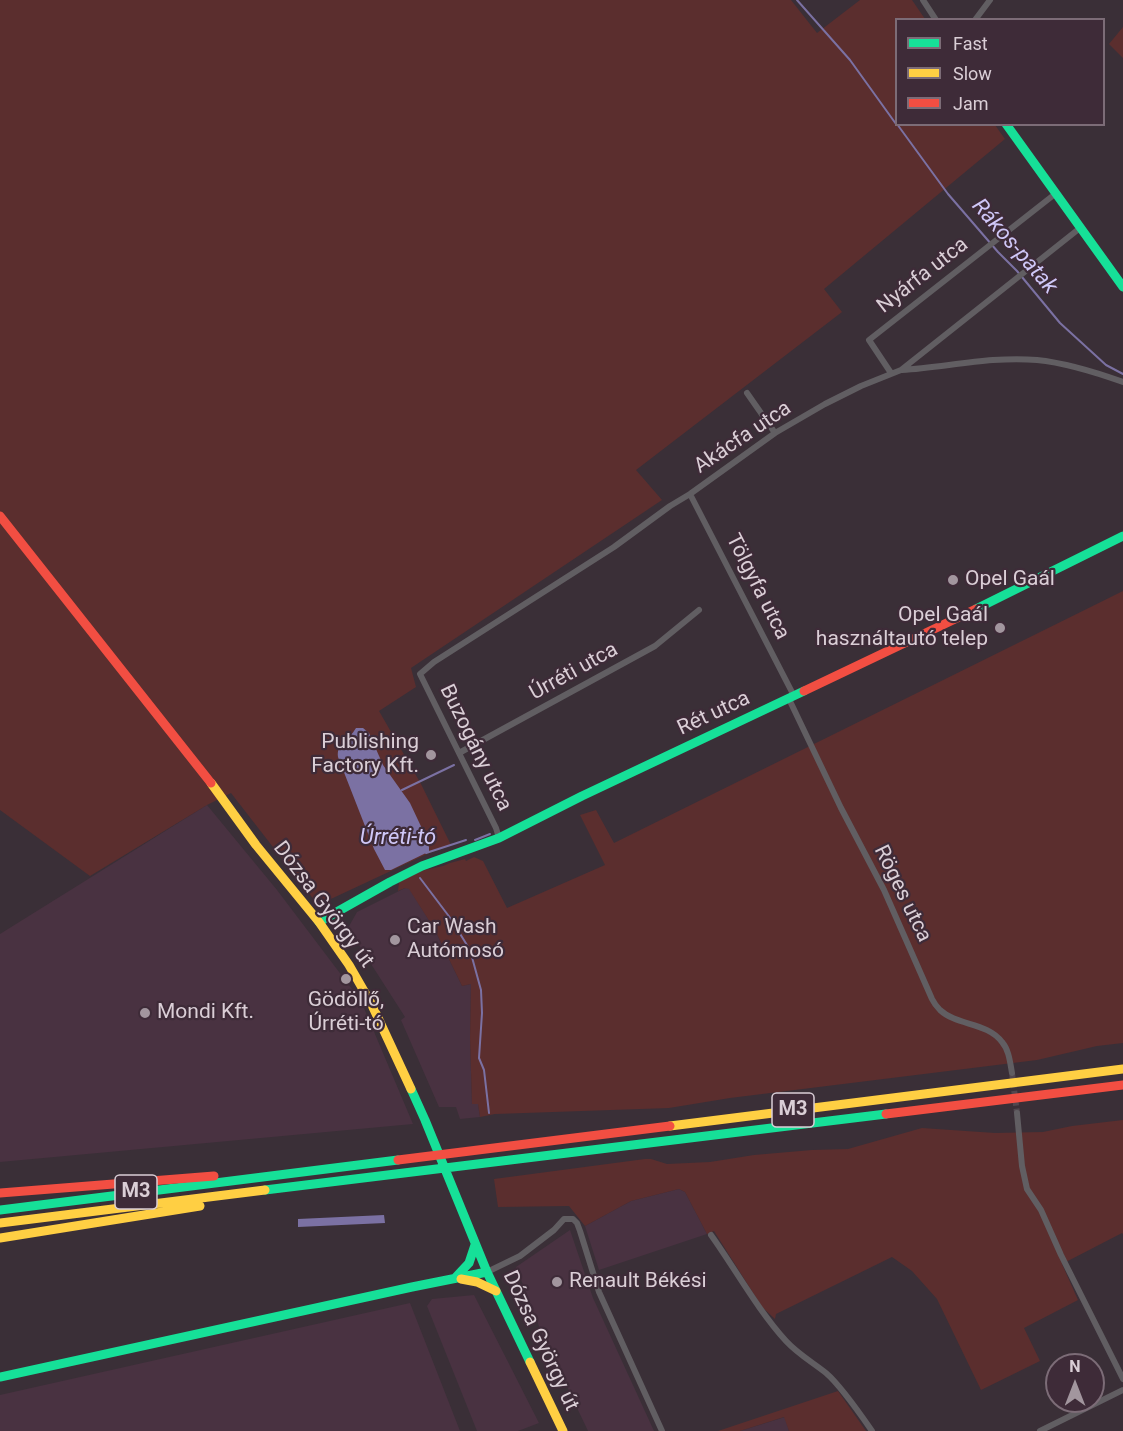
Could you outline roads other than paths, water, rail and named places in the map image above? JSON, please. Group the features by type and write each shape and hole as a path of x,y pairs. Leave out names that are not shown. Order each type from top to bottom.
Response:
{"main road":[{"path":"1007,126 1123,287"},
{"name":"Dózsa György út","path":"0,516 217,790 256,845 319,922 349,964 372,1005 425,1120 475,1245 559,1430"},
{"name":"Rét utca","path":"319,922 422,866 498,838 1123,536"},
{"name":"M3","path":"0,1210 1123,1069"},
{"name":"M3","path":"0,1223 1123,1085"},
{"path":"0,1192 196,1177 272,1175"},
{"path":"0,1238 212,1204 255,1192"},
{"path":"455,1278 469,1263 475,1245"},
{"path":"0,1377 487,1272"},
{"path":"455,1278 477,1282 496,1291"}],"street":[{"path":"923,0 935,18"},
{"path":"976,18 990,0"},
{"name":"Nyárfa utca","path":"891,373 869,340 1054,194"},
{"name":"Akácfa utca","path":"420,674 434,662 614,547 775,433 861,386 901,370 1080,228"},
{"path":"901,370 999,360 1035,360 1076,367 1123,382"},
{"path":"747,393 775,433"},
{"name":"Tölgyfa utca","path":"690,494 791,697"},
{"name":"Úrréti utca","path":"459,753 655,646 699,610"},
{"name":"Buzogány utca","path":"420,674 496,828 498,838"},
{"name":"Röges utca","path":"791,697 841,808 884,890 932,999 938,1009 947,1015 987,1030 999,1038 1008,1053 1012,1072"},
{"path":"1017,1113 1022,1166 1027,1189 1041,1210 1123,1379"},
{"path":"487,1272 520,1256 554,1230 564,1219 573,1219 580,1231 599,1293 662,1431"},
{"path":"711,1235 780,1334 797,1352 833,1379 872,1431"},
{"path":"1040,1431 1123,1390"}],"water":[{"name":"Úrréti-tó","path":"356,728 363,728 369,733 383,765 410,803 429,847 429,852 391,870 385,870 374,849 338,757 340,747"},
{"path":"384,1215 385,1223 298,1227 298,1219"}],"waterway":[{"name":"Rákos-patak","path":"797,0 850,60 895,123"},
{"name":"Rákos-patak","path":"898,126 948,194 1060,323 1106,365 1123,374"},
{"path":"402,790 454,765"},
{"path":"475,840 490,834"},
{"path":"426,853 466,840"},
{"path":"420,878 451,919 470,950 481,990 479,1058 484,1070 489,1113"}],"tunnel":[{"path":"1012,1073 1017,1113"}],"place":[{"name":"Opel Gaál","path":"953,580"},
{"name":"Opel Gaál használtautó telep","path":"1000,628"},
{"name":"Publishing Factory Kft.","path":"431,755"},
{"name":"Car Wash Autómosó","path":"395,940"},
{"name":"Gödöllő, Úrréti-tó","path":"346,979"},
{"name":"Mondi Kft.","path":"145,1013"},
{"name":"Renault Békési","path":"557,1282"}]}
